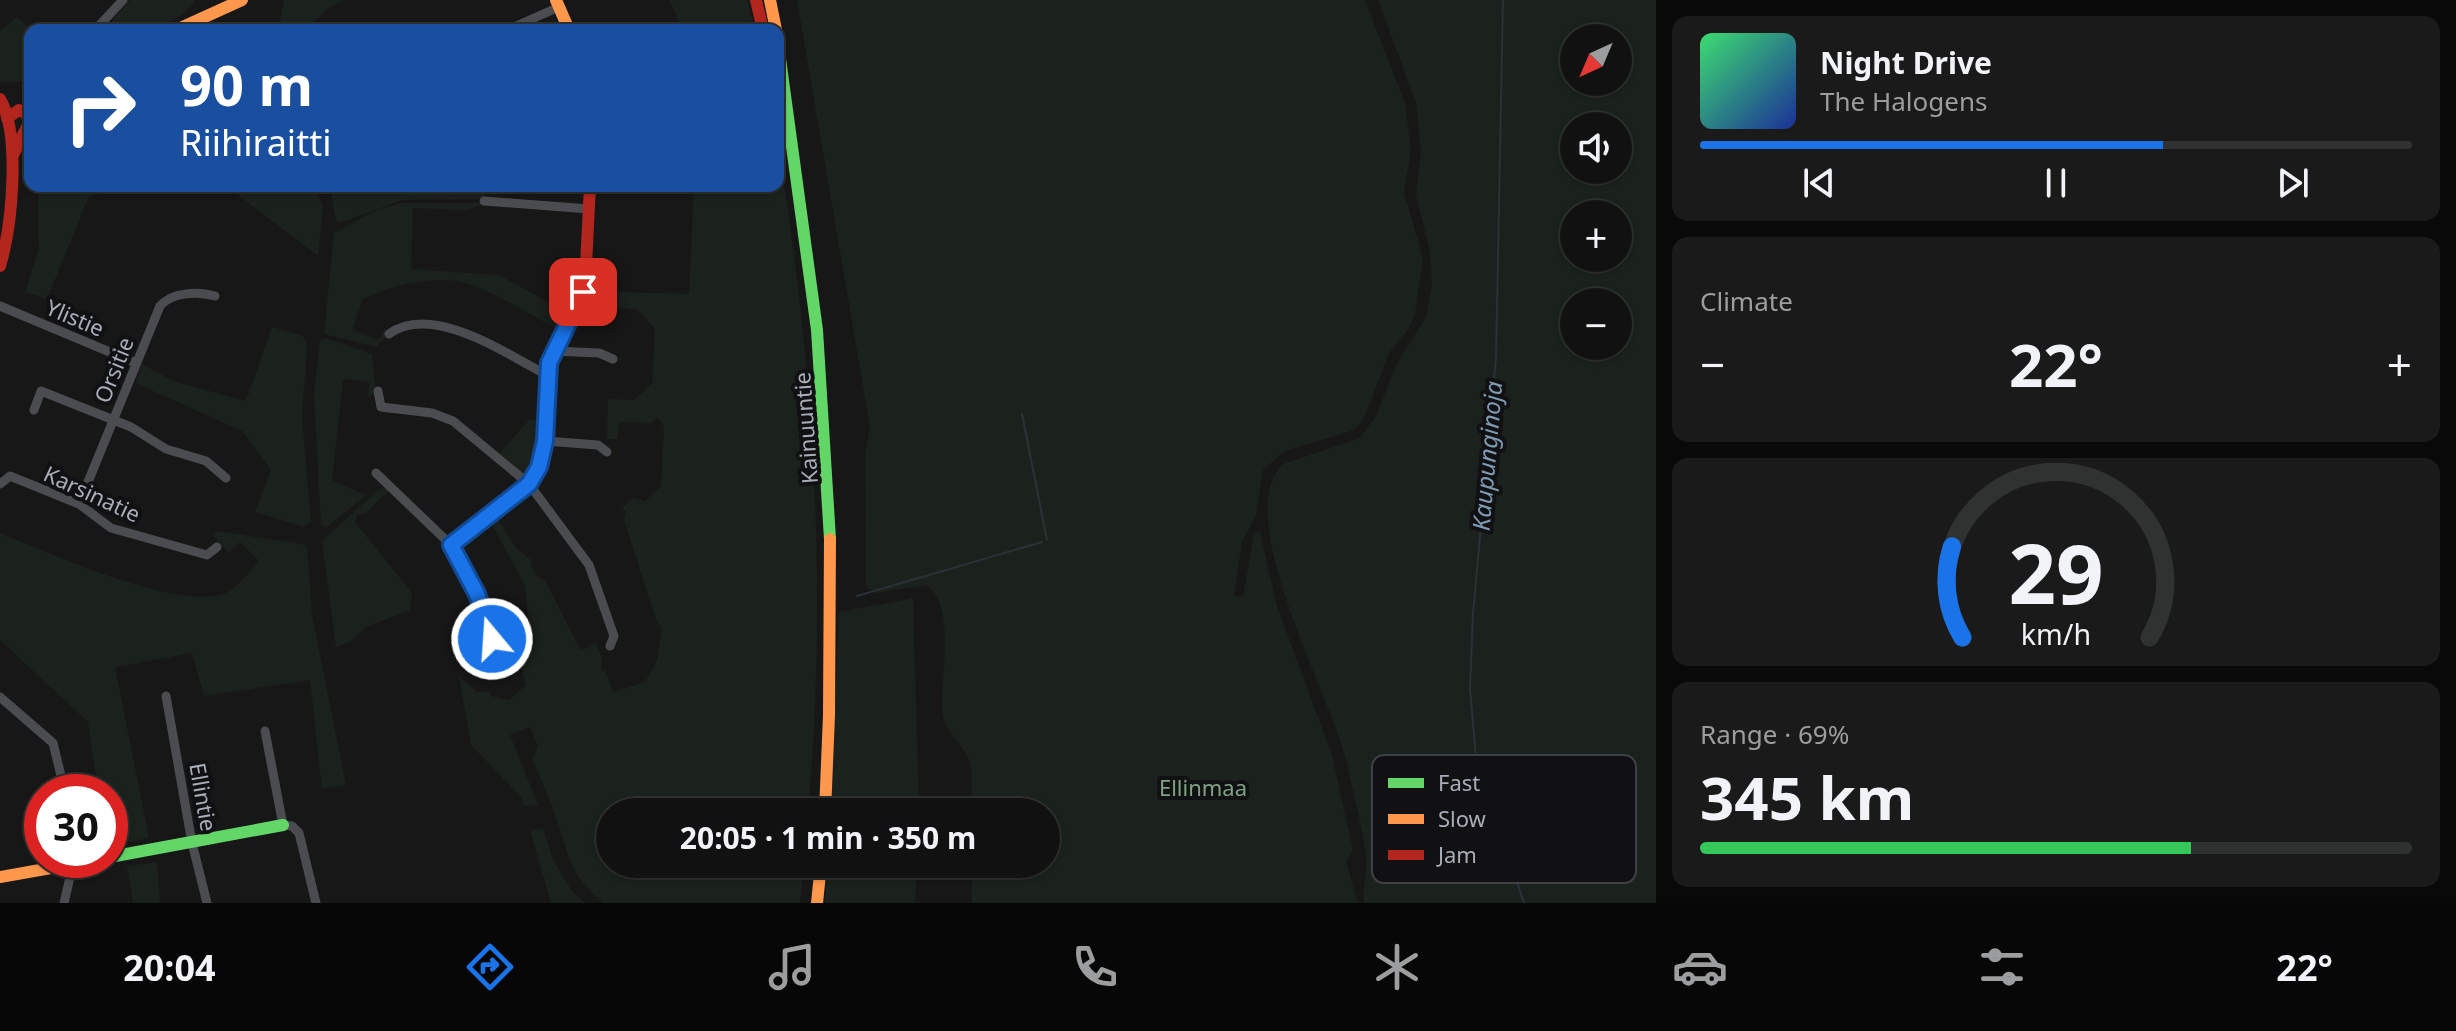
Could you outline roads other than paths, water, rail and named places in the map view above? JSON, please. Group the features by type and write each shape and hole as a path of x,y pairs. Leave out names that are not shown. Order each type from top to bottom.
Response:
{"main road":[{"path":"189,24 242,0"},
{"path":"756,0 762,24"},
{"path":"770,0 775,24"},
{"path":"558,3 567,24"},
{"name":"Kainuuntie","path":"784,81 810,242 830,478 832,623 826,798"},
{"path":"0,99 16,113"},
{"path":"16,113 14,132 24,126"},
{"path":"0,266 10,236 16,113"},
{"path":"13,173 14,156 24,133"},
{"name":"Kainuuntie","path":"784,151 806,298 820,479 823,609 816,798"},
{"path":"451,545 529,484 539,467 545,441 547,375 553,351 585,285 590,192"},
{"path":"128,854 283,825"},
{"path":"0,877 24,872"},
{"path":"806,903 809,878"},
{"path":"817,903 820,878"}],"street":[{"path":"101,24 123,0"},
{"path":"518,24 558,3"},
{"path":"484,201 589,209"},
{"name":"Orsitie","path":"79,504 158,310 167,298 203,293 215,296"},
{"name":"Ylistie","path":"0,306 136,363"},
{"path":"389,334 410,326 456,329 547,375"},
{"path":"553,351 599,353 613,359"},
{"path":"34,410 41,391 113,420 166,449 206,461 226,478"},
{"path":"378,391 381,407 432,413 453,421 529,484 589,565 614,636 610,646"},
{"path":"545,441 598,445 607,452"},
{"path":"376,473 451,545 477,594 492,639 497,644"},
{"name":"Karsinatie","path":"0,484 10,476 79,504 111,528 201,555 217,547"},
{"name":"Ellintie","path":"166,696 192,843 207,903"},
{"path":"0,697 53,743 61,774"},
{"path":"265,731 283,825 292,826 299,833 316,903"},
{"path":"64,903 70,878"}],"waterway":[{"name":"Kaupunginoja","path":"1476,755 1470,689 1473,614 1496,358 1503,0"},
{"path":"1022,414 1047,540"},
{"path":"857,596 1042,542"},
{"name":"Kaupunginoja","path":"1517,883 1524,903"}],"park label":[{"name":"Ellinmaa","path":"1203,788"}]}
